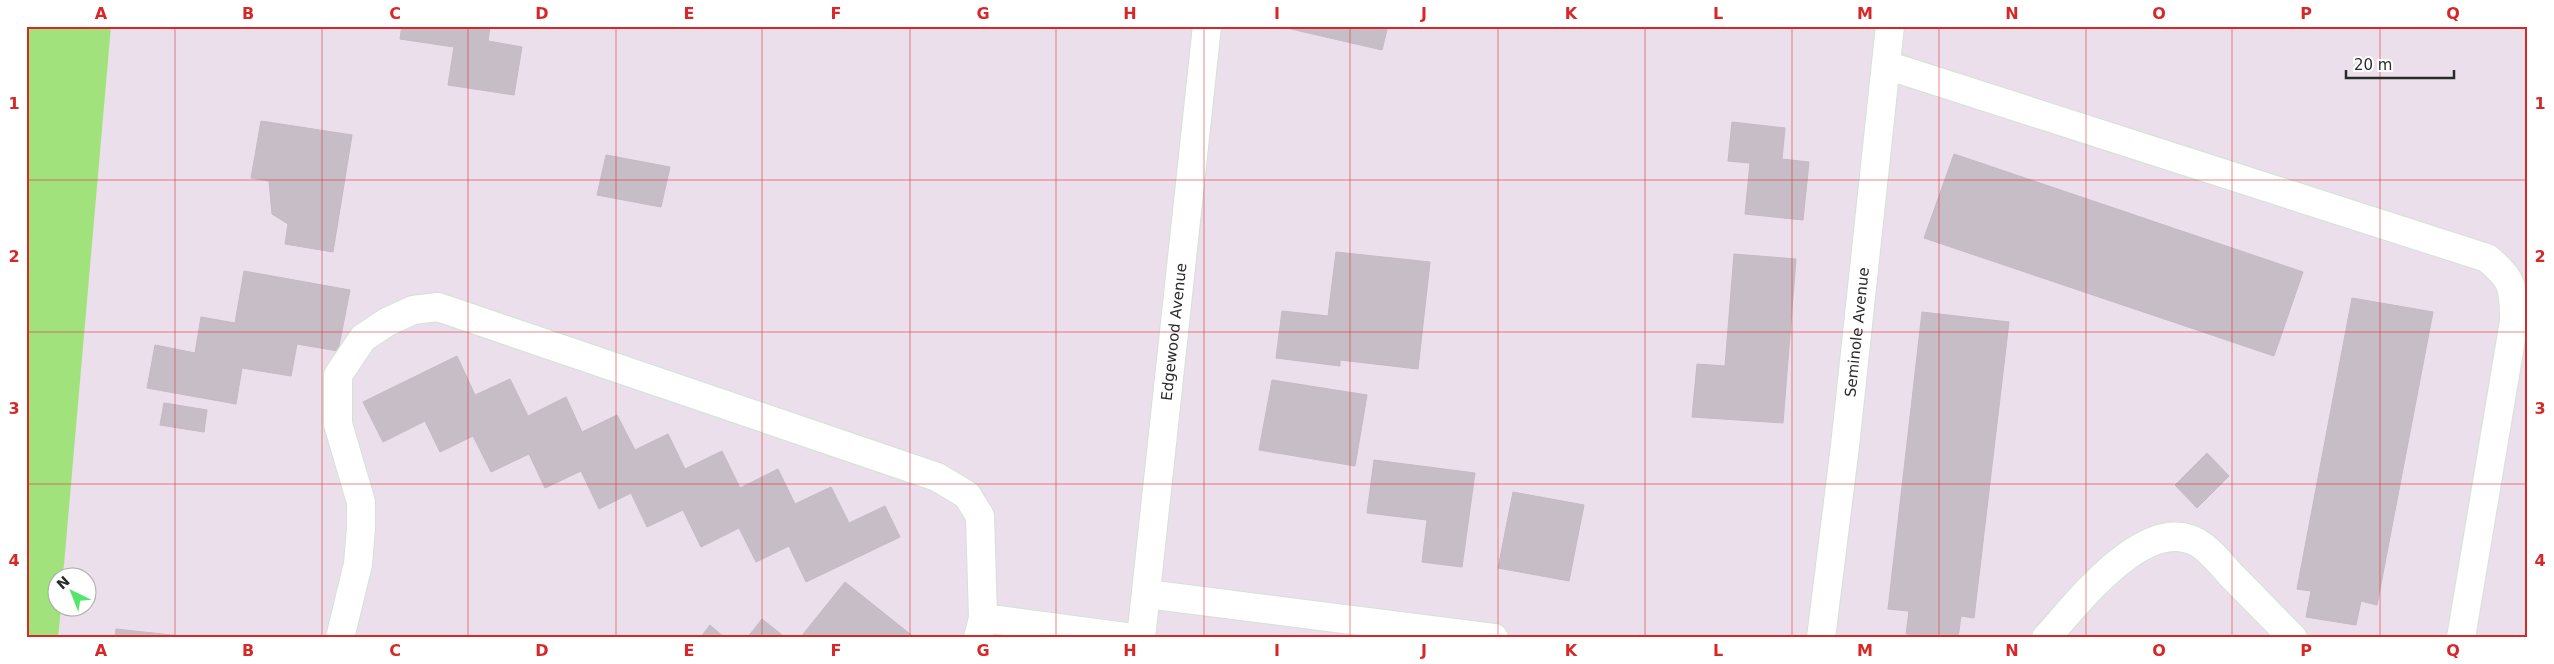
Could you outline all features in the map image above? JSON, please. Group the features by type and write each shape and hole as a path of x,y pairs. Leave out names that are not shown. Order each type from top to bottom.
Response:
{"street":[{"name":"Edgewood Avenue","path":"1141,638 1207,26"},
{"name":"Seminole Avenue","path":"1821,638 1890,26"},
{"path":"1886,65 2487,258 2505,272 2514,295 2514,321 2462,638"},
{"path":"340,638 358,564 362,528 361,502 338,424 338,376 363,338 387,322 412,310 438,307 937,476 967,495 980,516 981,628 1133,638"},
{"path":"2046,638 2104,575 2124,557 2151,542 2179,537 2203,546 2293,638"},
{"path":"1147,594 1494,638"}],"shaded area":[{"path":"26,26 111,26 64,566 48,566 48,616 60,616 58,638 26,638"}],"building":[{"path":"402,26 490,26 488,41 522,47 514,95 448,85 454,47 400,39"},
{"path":"1278,26 1388,26 1382,50"},
{"path":"261,121 352,135 333,252 285,244 288,224 272,214 269,181 251,178"},
{"path":"1732,122 1785,128 1782,159 1809,162 1803,220 1745,214 1750,163 1728,161"},
{"path":"1954,154 2303,272 2274,356 1924,238"},
{"path":"606,155 670,167 661,207 597,195"},
{"path":"1336,252 1430,262 1418,369 1340,360 1340,366 1276,358 1282,311 1328,316"},
{"path":"1734,254 1796,259 1783,423 1692,417 1697,364 1725,366"},
{"path":"244,271 350,290 338,351 297,344 291,376 242,368 236,404 147,388 155,345 195,353 201,317 235,323"},
{"path":"2352,298 2433,312 2377,605 2361,601 2356,625 2306,617 2311,591 2297,589"},
{"path":"1922,312 2009,322 1974,618 1961,616 1958,638 1906,634 1909,611 1888,609"},
{"path":"457,356 475,395 510,379 528,416 566,397 582,432 617,415 635,450 668,434 685,469 722,451 740,488 778,469 795,504 831,487 849,523 885,506 900,537 806,582 789,546 756,562 739,528 701,547 683,510 647,527 631,493 599,509 581,471 545,488 529,454 491,472 473,436 440,452 425,421 383,442 363,402"},
{"path":"1272,380 1367,395 1355,466 1259,450"},
{"path":"164,403 207,410 204,432 160,425"},
{"path":"2207,453 2229,476 2197,508 2175,485"},
{"path":"1374,460 1475,473 1462,567 1422,562 1427,520 1367,513"},
{"path":"1513,492 1584,505 1569,581 1498,568"},
{"path":"845,582 915,638 800,638"},
{"path":"762,619 786,638 747,638"},
{"path":"710,625 725,638 700,638"},
{"path":"116,629 200,638 115,638"}]}
